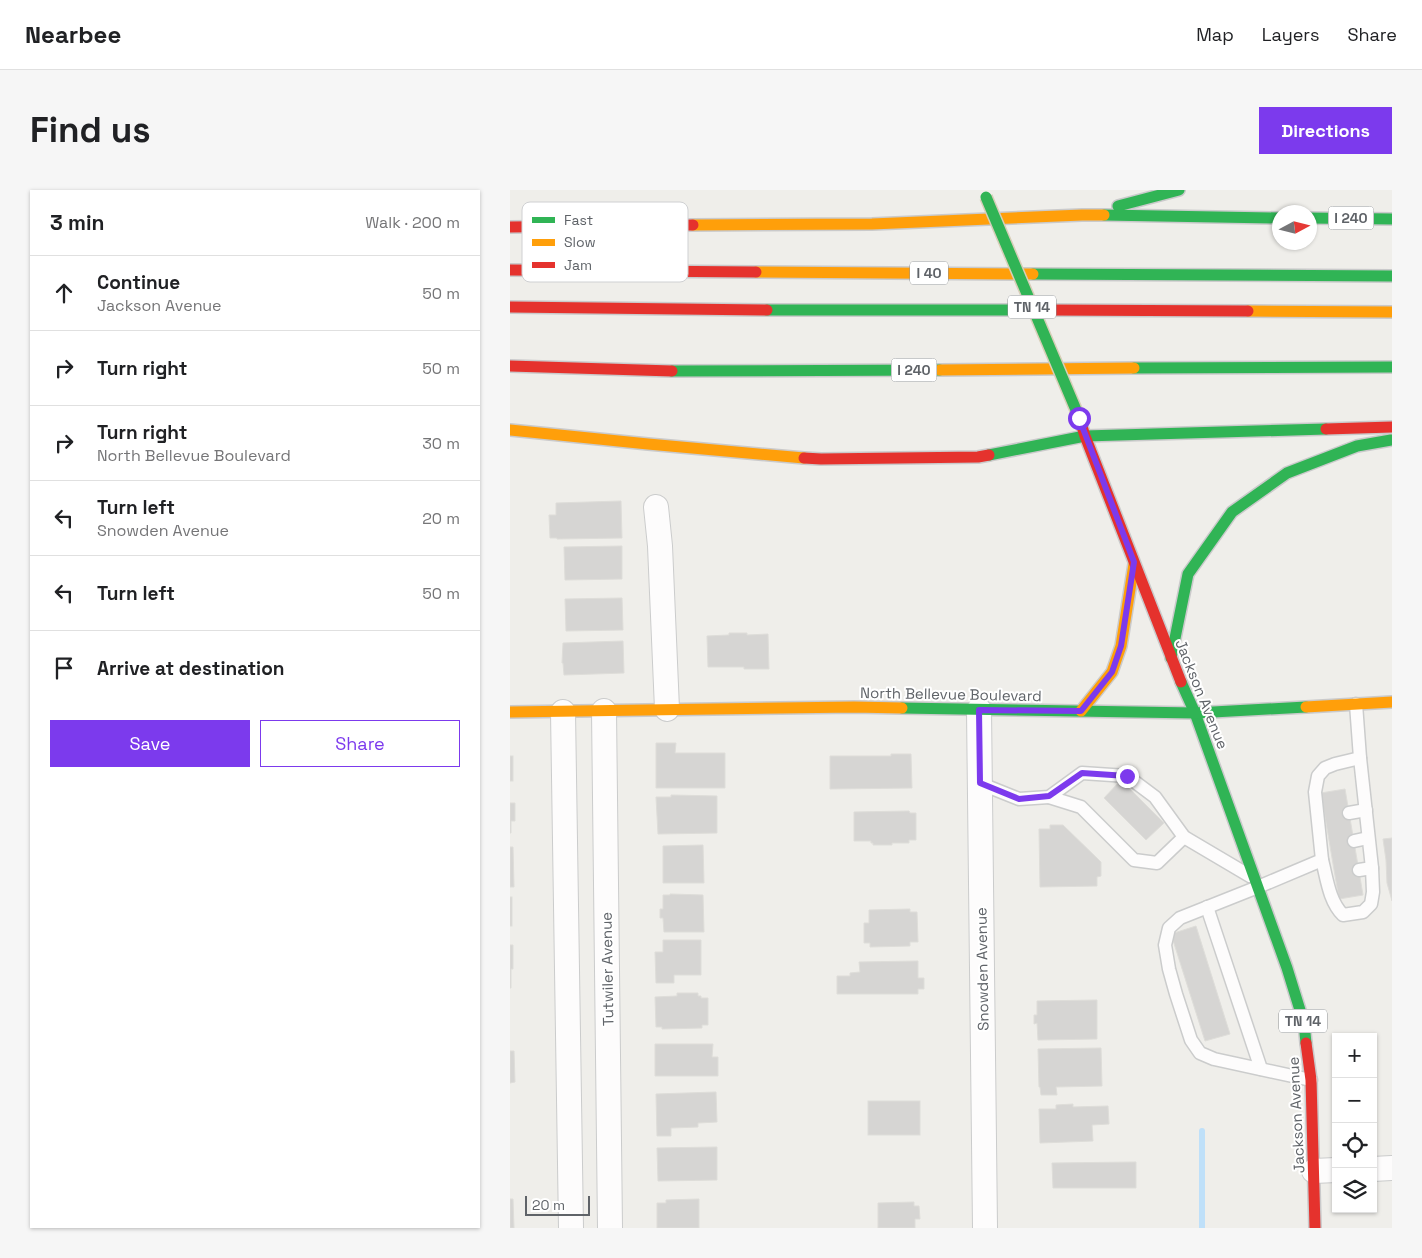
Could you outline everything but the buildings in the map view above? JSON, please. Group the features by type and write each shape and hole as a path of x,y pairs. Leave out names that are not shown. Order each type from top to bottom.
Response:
{"main road":[{"path":"1082,215 1180,190"},
{"name":"Jackson Avenue","path":"985,194 1079,418 1084,436 1171,658 1195,713 1287,968 1304,1023 1325,1171 1315,1228"},
{"path":"688,225 872,224 1082,215 1272,218"},
{"name":"I 240","path":"1317,218 1392,219"},
{"name":"I 40","path":"688,271 1392,276"},
{"path":"510,307 1392,312"},
{"name":"I 240","path":"510,366 672,371 1392,367"},
{"path":"510,430 821,459 978,457 1084,436 1392,427"},
{"path":"1171,658 1188,574 1232,512 1287,473 1357,446 1392,440"},
{"path":"1081,711 1112,672 1121,646 1134,562"},
{"name":"North Bellevue Boulevard","path":"510,712 854,707 1195,713 1392,702"}],"street":[{"path":"656,508 660,546 668,709"},
{"name":"Snowden Avenue","path":"979,710 985,1228"},
{"name":"Tutwiler Avenue","path":"604,711 610,1228"},
{"path":"563,712 571,1228"},
{"path":"1377,1169 1392,1168"}],"lane":[{"path":"1356,704 1368,838 1365,869 1373,892 1371,904 1363,912 1343,915 1332,900 1331,876 1322,860 1326,846 1322,818 1314,792 1318,776 1325,768 1360,758"},
{"path":"1049,796 1082,773 1127,776 1156,797 1184,837 1256,883"},
{"path":"980,783 1019,799 1049,796 1081,807 1134,860 1157,863 1184,837"},
{"path":"1349,813 1366,810"},
{"path":"1354,841 1368,838"},
{"path":"1311,1080 1214,1059 1200,1053 1191,1040 1176,994 1169,970 1165,945 1169,928 1180,918 1256,883 1322,860"},
{"path":"1207,907 1261,1069"}],"waterway":[{"path":"1202,1131 1202,1228"}],"traffic: fast":[{"path":"1118,206 1179,190"},
{"path":"986,197 1079,417"},
{"path":"1104,215 1272,218"},
{"path":"1317,218 1392,219"},
{"path":"1033,274 1392,276"},
{"path":"767,310 1047,310"},
{"path":"1134,368 1392,367"},
{"path":"672,371 940,370"},
{"path":"989,455 1085,436 1326,429"},
{"path":"1171,658 1188,574 1232,512 1287,473 1357,446 1391,440"},
{"path":"1181,682 1195,713 1287,968 1304,1023 1306,1043"},
{"path":"902,708 1195,713 1306,707"}],"traffic: slow":[{"path":"693,225 872,224 1104,215"},
{"path":"756,272 1033,274"},
{"path":"1248,311 1392,312"},
{"path":"940,370 1134,368"},
{"path":"510,430 804,458"},
{"path":"1081,711 1112,672 1121,646 1134,564"},
{"path":"1306,707 1392,702"},
{"path":"510,712 902,708"}],"traffic: jam":[{"path":"688,225 693,225"},
{"path":"510,227 522,227"},
{"path":"510,270 522,270"},
{"path":"688,271 756,272"},
{"path":"510,307 767,310"},
{"path":"1047,310 1248,311"},
{"path":"510,366 672,371"},
{"path":"1079,417 1181,682"},
{"path":"1326,429 1392,427"},
{"path":"804,458 978,457 989,455"},
{"path":"1306,1043 1311,1080 1315,1228"}],"route":[{"path":"1079,418 1084,436 1134,562 1121,646 1112,672 1081,711 979,710 980,783 1019,799 1049,796 1082,773 1127,776"}]}
